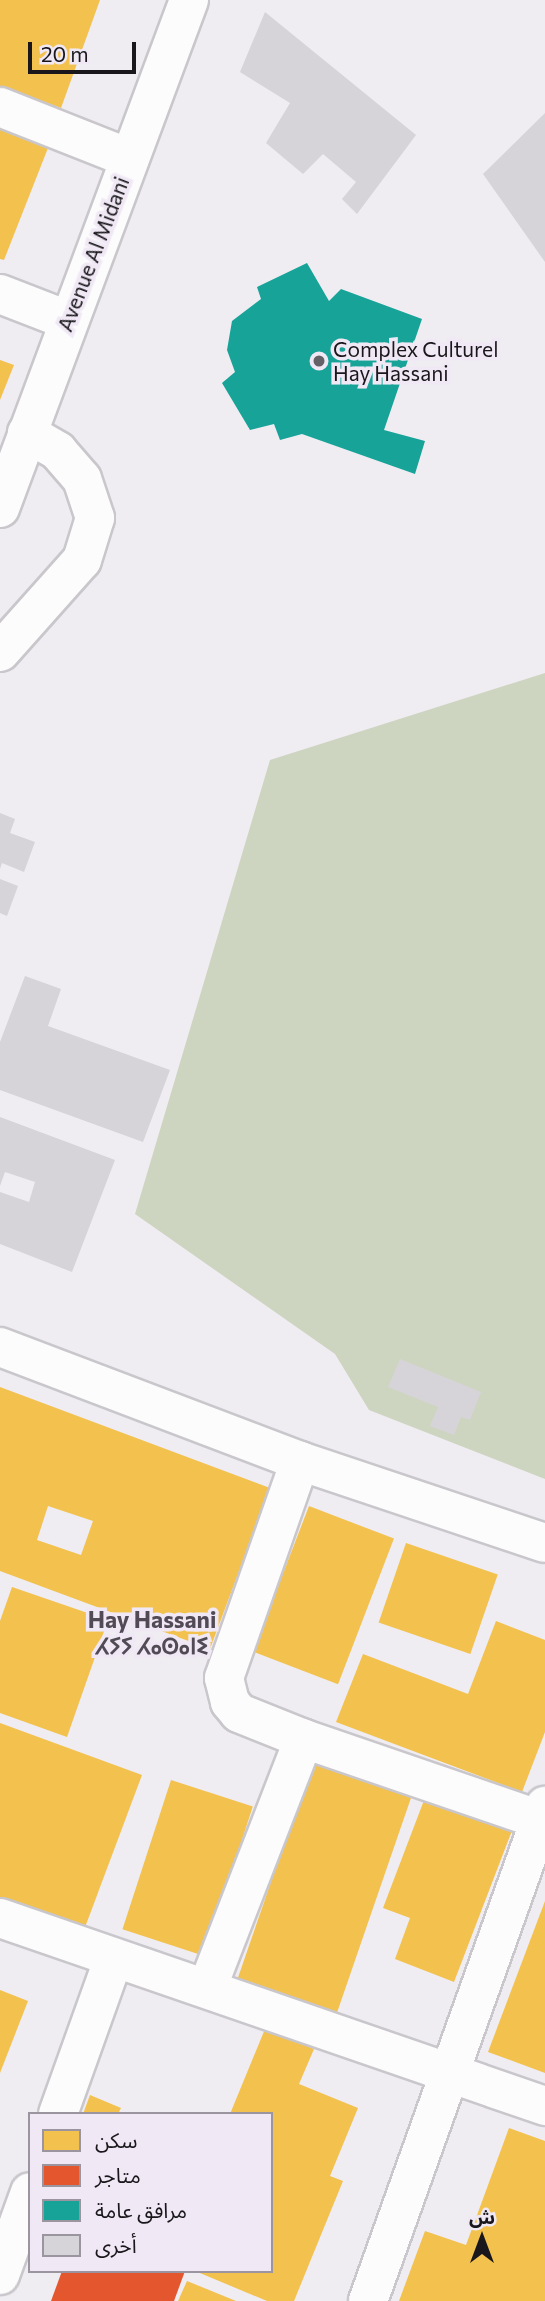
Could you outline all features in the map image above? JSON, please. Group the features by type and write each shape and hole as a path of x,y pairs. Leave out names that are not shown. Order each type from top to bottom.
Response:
{"street":[{"name":"Avenue Al Midani","path":"0,508 67,320 190,0"},
{"path":"0,107 129,158"},
{"path":"0,294 67,320"},
{"path":"0,652 82,560 95,518 82,479 58,451 27,433"},
{"path":"0,1347 300,1461 545,1543"},
{"path":"300,1461 224,1678 239,1713 304,1739 542,1813 368,2301"},
{"path":"208,1986 304,1739"},
{"path":"0,1918 114,1958 208,1986 545,2106"},
{"path":"59,2112 114,1958"},
{"path":"0,2275 7,2234 28,2196"}],"green space":[{"path":"545,673 545,1479 369,1410 335,1354 135,1214 270,760"}],"building: سكن":[{"path":"0,0 100,0 61,108 0,86"},
{"path":"0,129 48,148 4,260 0,259"},
{"path":"0,360 14,365 0,400"},
{"path":"0,1387 270,1488 210,1649 0,1571","holes":["48,1506 93,1521 81,1555 37,1540"]},
{"path":"309,1506 394,1539 338,1684 253,1652"},
{"path":"406,1543 498,1575 470,1654 379,1622"},
{"path":"12,1587 108,1620 67,1737 0,1713 0,1621"},
{"path":"496,1621 545,1640 545,1732 522,1792 336,1722 363,1654 468,1694"},
{"path":"0,1723 142,1775 84,1930 0,1899"},
{"path":"314,1757 413,1791 336,2015 237,1981"},
{"path":"171,1780 253,1807 204,1956 122,1929"},
{"path":"426,1795 513,1828 454,1982 395,1959 410,1918 383,1908"},
{"path":"545,1901 545,2073 488,2052"},
{"path":"0,1990 28,2001 0,2073"},
{"path":"265,2029 314,2049 299,2084 358,2108 330,2176 343,2181 294,2301 267,2301 200,2273 273,2273 273,2112 231,2112"},
{"path":"90,2095 121,2108 119,2112 84,2112"},
{"path":"509,2128 545,2141 545,2301 399,2301 425,2231 466,2245"},
{"path":"187,2281 236,2301 178,2301"}],"building: متاجر":[{"path":"61,2273 184,2273 174,2301 51,2301"}],"building: مرافق عامة":[{"name":"Complex Culturel Hay Hassani","path":"307,263 329,301 341,289 422,319 384,430 425,441 415,474 302,434 280,440 274,424 250,430 222,383 235,372 227,350 232,321 261,299 257,287"}],"building: أخرى":[{"path":"265,12 416,135 357,214 342,199 356,182 323,154 303,174 266,143 290,103 240,72"},
{"path":"545,113 545,262 483,174"},
{"path":"0,813 15,819 10,833 35,842 24,872 2,863 0,869"},
{"path":"0,879 18,886 7,916 0,913"},
{"path":"25,976 61,989 48,1026 170,1070 143,1142 0,1090 0,1042"},
{"path":"0,1117 115,1160 72,1272 0,1244 0,1192 29,1202 35,1182 5,1172 0,1186"},
{"path":"400,1359 481,1392 470,1420 461,1417 454,1435 430,1426 438,1407 388,1387"}],"place":[{"name":"Complex Culturel Hay Hassani","path":"319,361"}],"district":[{"name":"Hay Hassani ⵃⵢⵢ ⵃⴰⵙⴰⵏⵉ","path":"152,1632"}]}
